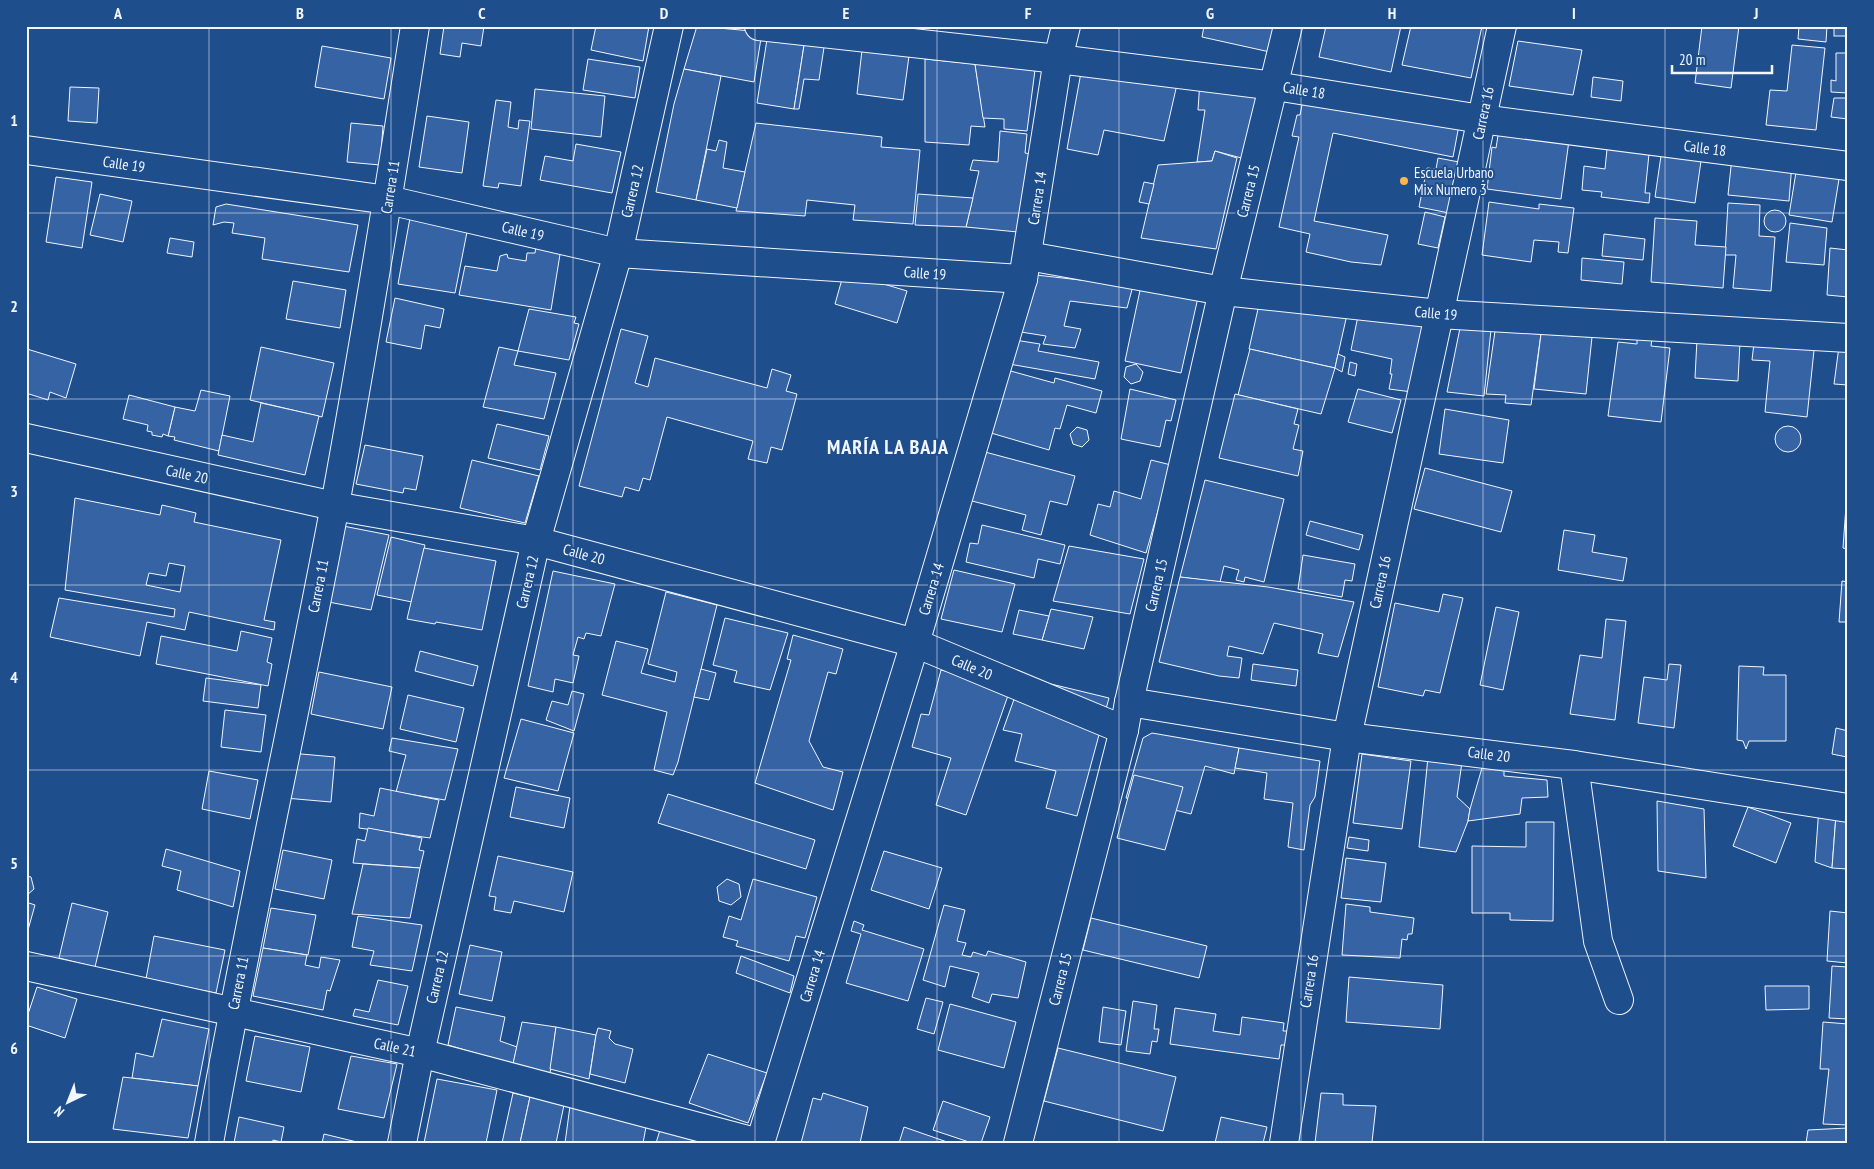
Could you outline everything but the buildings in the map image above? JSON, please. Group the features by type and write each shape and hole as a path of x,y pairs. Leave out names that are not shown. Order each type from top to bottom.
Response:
{"street":[{"name":"Carrera 11","path":"209,1143 232,1012 334,506 388,200 415,26"},
{"name":"Carrera 12","path":"402,1143 420,1053 536,541 618,252 669,26"},
{"name":"Calle 18","path":"759,26 1058,59 1275,86 1482,119 1848,166"},
{"name":"Carrera 14","path":"760,1143 915,643 1025,268 1058,59 1066,26"},
{"name":"Carrera 15","path":"1018,1143 1124,730 1223,291 1275,86 1288,26"},
{"name":"Carrera 16","path":"1284,1143 1347,737 1502,26"},
{"name":"Calle 19","path":"26,150 388,200 618,252 1025,268 1439,314 1848,338"},
{"name":"Calle 20","path":"26,438 334,506 536,541 915,643 1124,730"},
{"name":"Calle 20","path":"1130,702 1347,737 1574,765 1848,808"},
{"path":"1574,765 1598,941 1619,1000"},
{"name":"Calle 21","path":"26,966 420,1053 760,1143"}],"place":[{"name":"Escuela Urbano Mix Numero 3","path":"1404,181"}],"district":[{"name":"MARÍA LA BAJA","path":"888,447"}]}
